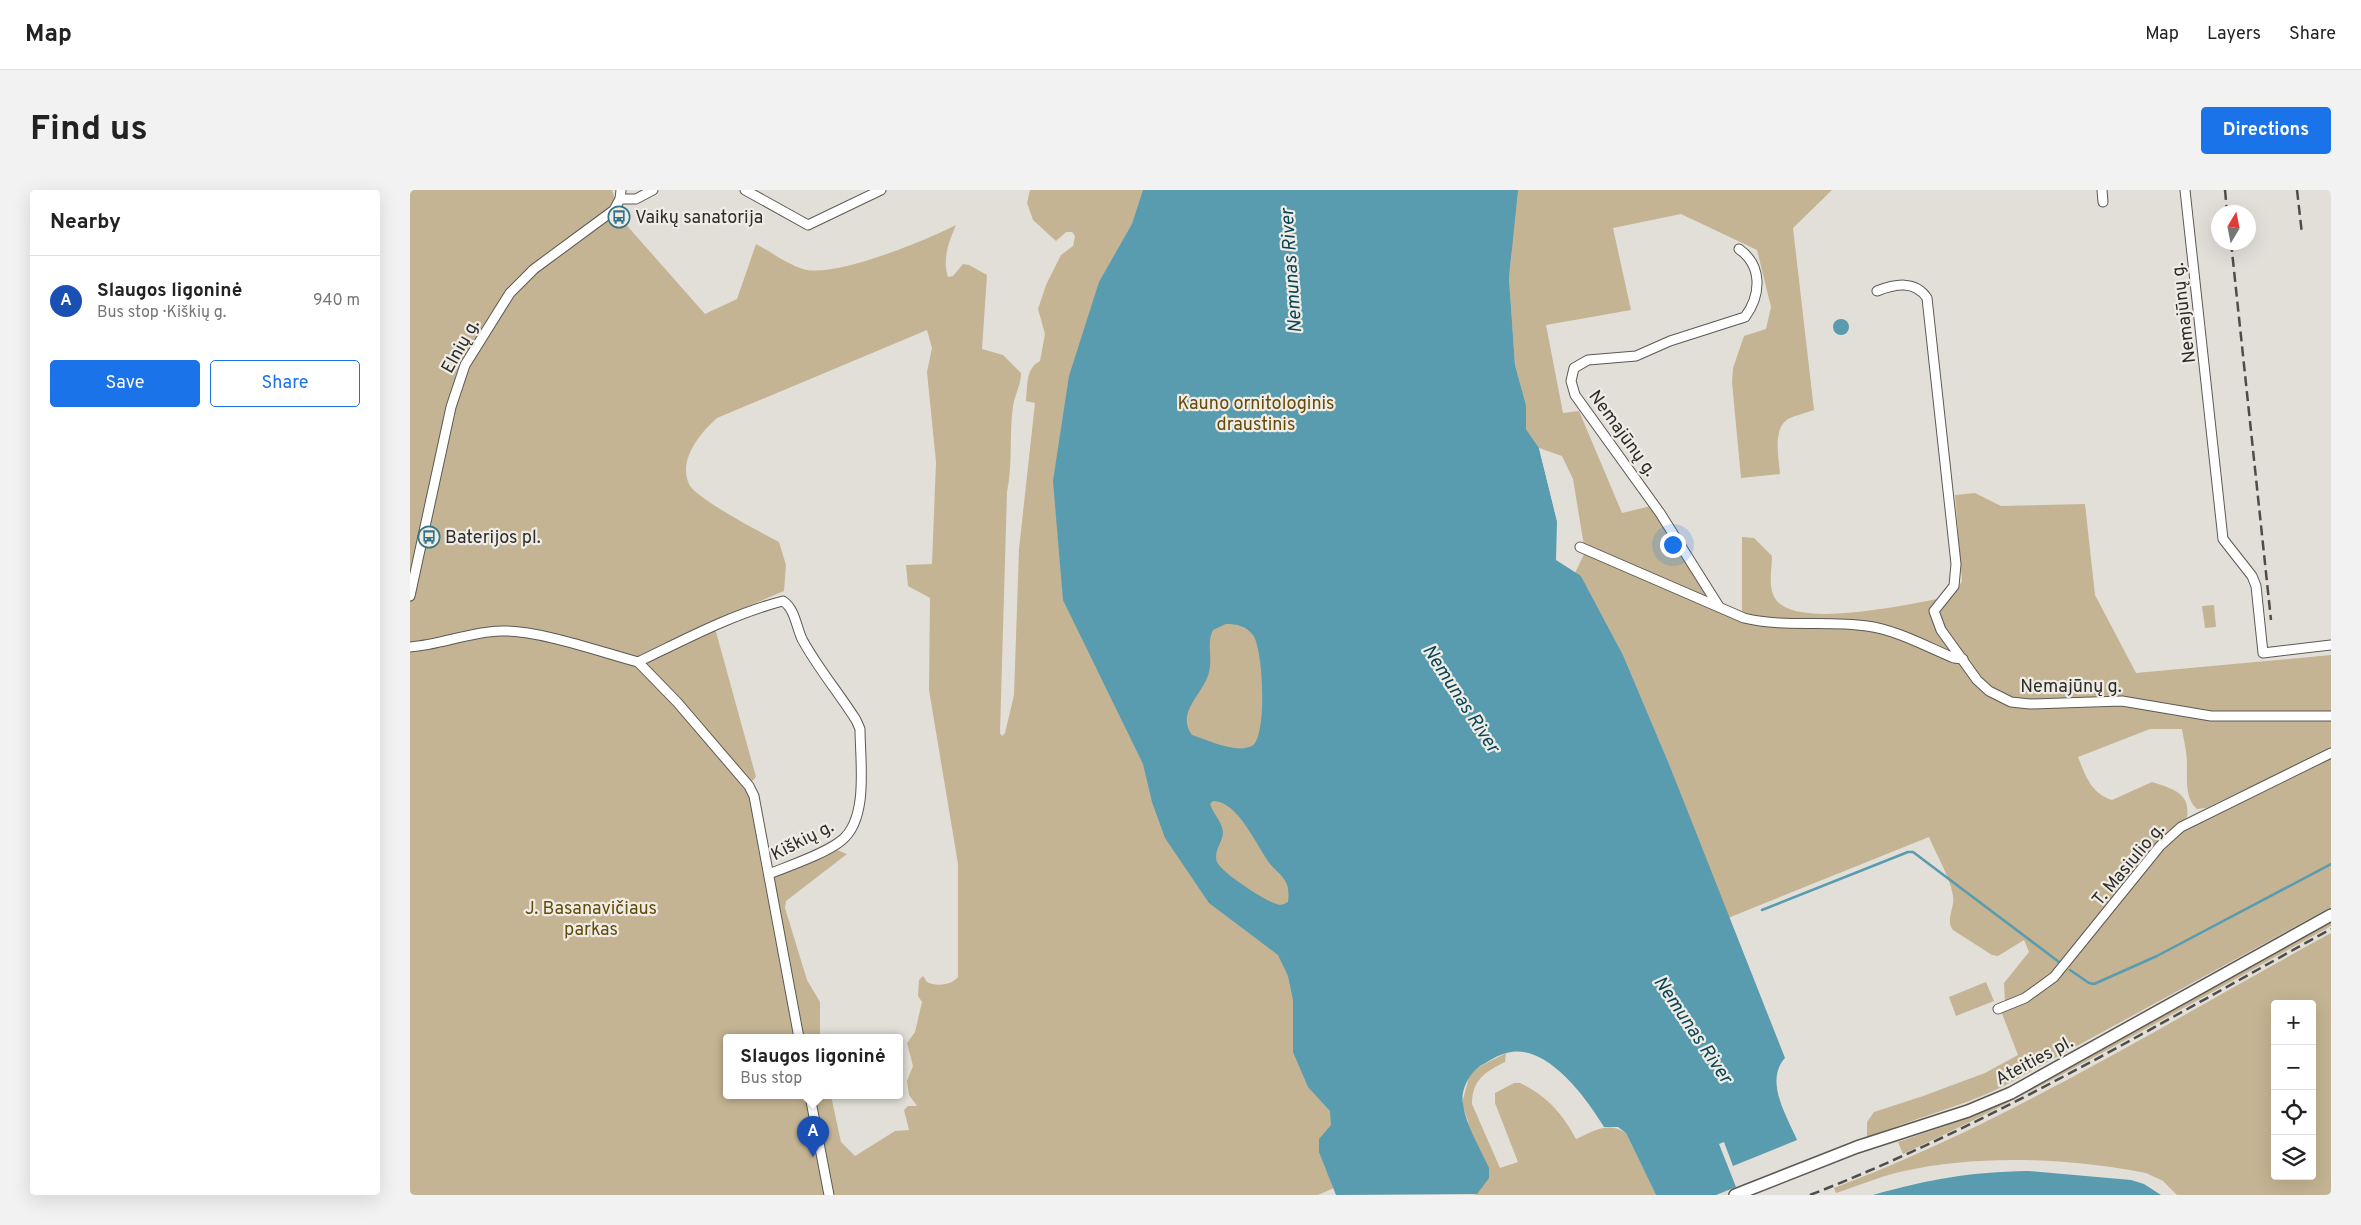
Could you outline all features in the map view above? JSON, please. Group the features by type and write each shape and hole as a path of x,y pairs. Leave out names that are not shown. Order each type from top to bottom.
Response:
{"main road":[{"name":"Ateities pl.","path":"1735,1195 1892,1135 1968,1111 2027,1084 2331,916"}],"street":[{"name":"Elnių g.","path":"410,596 454,392 465,365 510,293 534,269 603,220 614,210 620,194 636,200 653,190"},
{"path":"745,190 808,225 881,190"},
{"path":"2102,190 2102,202"},
{"name":"Nemajūnų g.","path":"2185,190 2224,539 2252,576 2256,586 2263,653 2331,645"},
{"name":"Nemajūnų g.","path":"1718,605 1660,513 1575,395 1571,381 1574,368 1588,360 1636,356 1670,341 1745,317 1757,294 1758,282 1748,256 1738,249"},
{"name":"Nemajūnų g.","path":"1877,291 1889,287 1913,286 1922,290 1927,298 1956,564 1954,586 1934,611 1941,630 1977,680 1989,691 2011,702 2030,704 2122,701 2211,716 2331,716"},
{"path":"1580,547 1718,605 1744,618 1766,623 1853,624 1879,628 1954,658 1963,659"},
{"name":"Kiškių g.","path":"638,662 766,605 783,601 792,610 797,629 807,648 852,713 860,729 860,796 853,827 841,842 769,874 798,1034"},
{"path":"410,647 503,630 539,636 638,662 677,702 749,786 757,807 769,874"},
{"name":"T. Masiulio g.","path":"1998,1010 2025,998 2054,977 2160,846 2181,827 2331,753"},
{"path":"811,1099 830,1195"}],"green space":[{"path":"410,190 612,190 622,220 705,314 737,299 756,244 797,267 817,271 880,256 924,240 956,225 946,257 948,277 953,276 963,264 969,265 987,275 982,349 1003,355 1021,373 1013,406 1007,492 1000,733 1002,736 1005,733 1014,695 1019,549 1035,403 1026,401 1027,383 1032,368 1040,361 1045,334 1038,309 1046,285 1061,255 1073,246 1075,236 1072,232 1066,232 1056,241 1033,220 1027,203 1030,190 1832,190 1793,228 1814,410 1788,419 1783,424 1778,437 1780,474 1741,478 1732,382 1733,368 1744,336 1766,329 1771,307 1757,250 1681,214 1613,228 1631,310 1546,325 1563,413 1579,411 1622,513 1651,506 1717,610 1742,623 1742,537 1754,538 1772,556 1772,591 1777,601 1790,609 1810,613 1861,612 1953,596 1962,581 1955,495 1975,493 2001,506 2085,504 2095,595 2136,673 2331,655 2331,712 2216,713 2185,710 2184,717 2209,719 2331,720 2331,748 2206,808 2197,809 2189,797 2186,749 2182,729 2150,729 2078,757 2094,789 2105,797 2112,800 2152,782 2178,792 2186,802 2187,817 2152,853 2058,967 2021,995 2005,1001 2004,983 2029,952 2024,940 1998,956 1992,955 1953,930 1950,922 1953,900 1952,889 1929,837 1728,918 1669,764 1623,655 1581,576 1575,573 1585,552 1573,479 1562,456 1539,448 1526,429 1526,405 1515,365 1509,278 1512,250 1330,1179 1334,1188 1318,1195 835,1195 832,1190 816,1099 832,1099 841,1142 855,1156 895,1131 909,1130 904,1110 908,1106 917,1106 909,1095 907,1081 913,1066 907,1043 915,1032 922,1002 918,996 919,980 923,976 927,982 939,985 952,982 958,977 958,864 929,690 930,598 908,586 906,565 932,564 936,462 927,372 932,348 927,330 717,418 698,439 686,466 689,484 694,490 730,515 779,542 786,565 784,591 713,621 756,777 746,788 750,799 795,1034 723,1034 723,1099 808,1099 827,1195 410,1195"},
{"path":"2214,605 2216,627 2205,628 2202,606"},
{"path":"2331,758 2331,907 2002,1087 1867,1138 1867,1122 1874,1112 1985,1073 2018,1055 2001,1011 2035,996 2053,984 2175,836 2195,823"},
{"path":"837,850 847,854 786,901 785,908 807,980 820,1002 820,1034 803,1034 772,877"},
{"path":"2331,921 2331,926 2066,1073 1903,1154 1898,1142 1957,1122 2007,1099 2077,1063"},
{"path":"2331,933 2331,1195 2177,1195 2163,1181 2146,1173 2087,1164 2025,1160 1963,1162 1933,1166 1895,1173 1836,1193 1834,1188 1899,1162 1963,1133 2025,1102"},
{"path":"1986,982 1994,1001 1956,1016 1949,997"},
{"path":"1506,1053 1505,1062 1491,1069 1477,1083 1474,1089 1472,1104 1500,1168 1518,1162 1495,1103 1495,1093 1514,1083 1520,1083 1530,1088 1553,1106 1576,1139 1601,1128 1619,1129 1626,1133 1656,1195 1473,1195 1477,1194 1468,1121 1462,1103 1469,1077 1475,1069"}],"water":[{"name":"Nemunas River","path":"1143,190 1518,190 1509,278 1515,365 1526,405 1526,429 1539,448 1557,521 1556,560 1581,576 1623,655 1669,764 1785,1058 1779,1067 1777,1088 1783,1110 1797,1140 1733,1166 1724,1142 1719,1144 1736,1187 1716,1195 1656,1195 1626,1133 1618,1127 1604,1127 1587,1102 1564,1075 1536,1056 1521,1052 1503,1054 1482,1065 1470,1077 1463,1093 1462,1099 1467,1120 1489,1168 1489,1178 1477,1194 1336,1195 1319,1152 1319,1139 1331,1125 1330,1111 1308,1087 1293,1052 1293,1000 1288,976 1278,955 1209,903 1165,838 1152,802 1143,764 1063,600 1053,481 1069,376 1099,282 1132,224","holes":["1226,624 1234,624 1247,629 1253,635 1260,658 1262,694 1260,728 1257,740 1252,746 1245,748 1230,747 1192,735 1188,727 1187,719 1192,703 1209,672 1211,635 1213,630","1213,801 1222,803 1239,817 1271,865 1286,881 1288,902 1280,905 1263,898 1227,873 1217,862 1216,854 1223,832 1221,824 1210,804"]},
{"path":"1841,319 1849,327 1841,335 1833,327"},
{"path":"2028,1171 2131,1180 2144,1184 2161,1195 1873,1195 1950,1177"}],"pier":[{"path":"1539,448 1542,449 1559,521 1560,548 1558,547 1557,521"}],"waterway":[{"path":"1762,910 1908,852 1913,852 2059,962"},
{"path":"2070,970 2089,983 2094,984 2157,956 2331,864"}],"railway":[{"path":"2225,190 2226,205"},
{"path":"2297,190 2302,234"},
{"path":"2232,250 2271,620"},
{"path":"1810,1195 1944,1137 2075,1071 2331,929"}],"place":[{"name":"Vaikų sanatorija","path":"619,217"},
{"name":"Baterijos pl.","path":"429,537"},
{"name":"Slaugos ligoninė","path":"813,1157"}],"park label":[{"name":"Kauno ornitologinis draustinis","path":"1256,413"},
{"name":"J. Basanavičiaus parkas","path":"591,918"}]}
